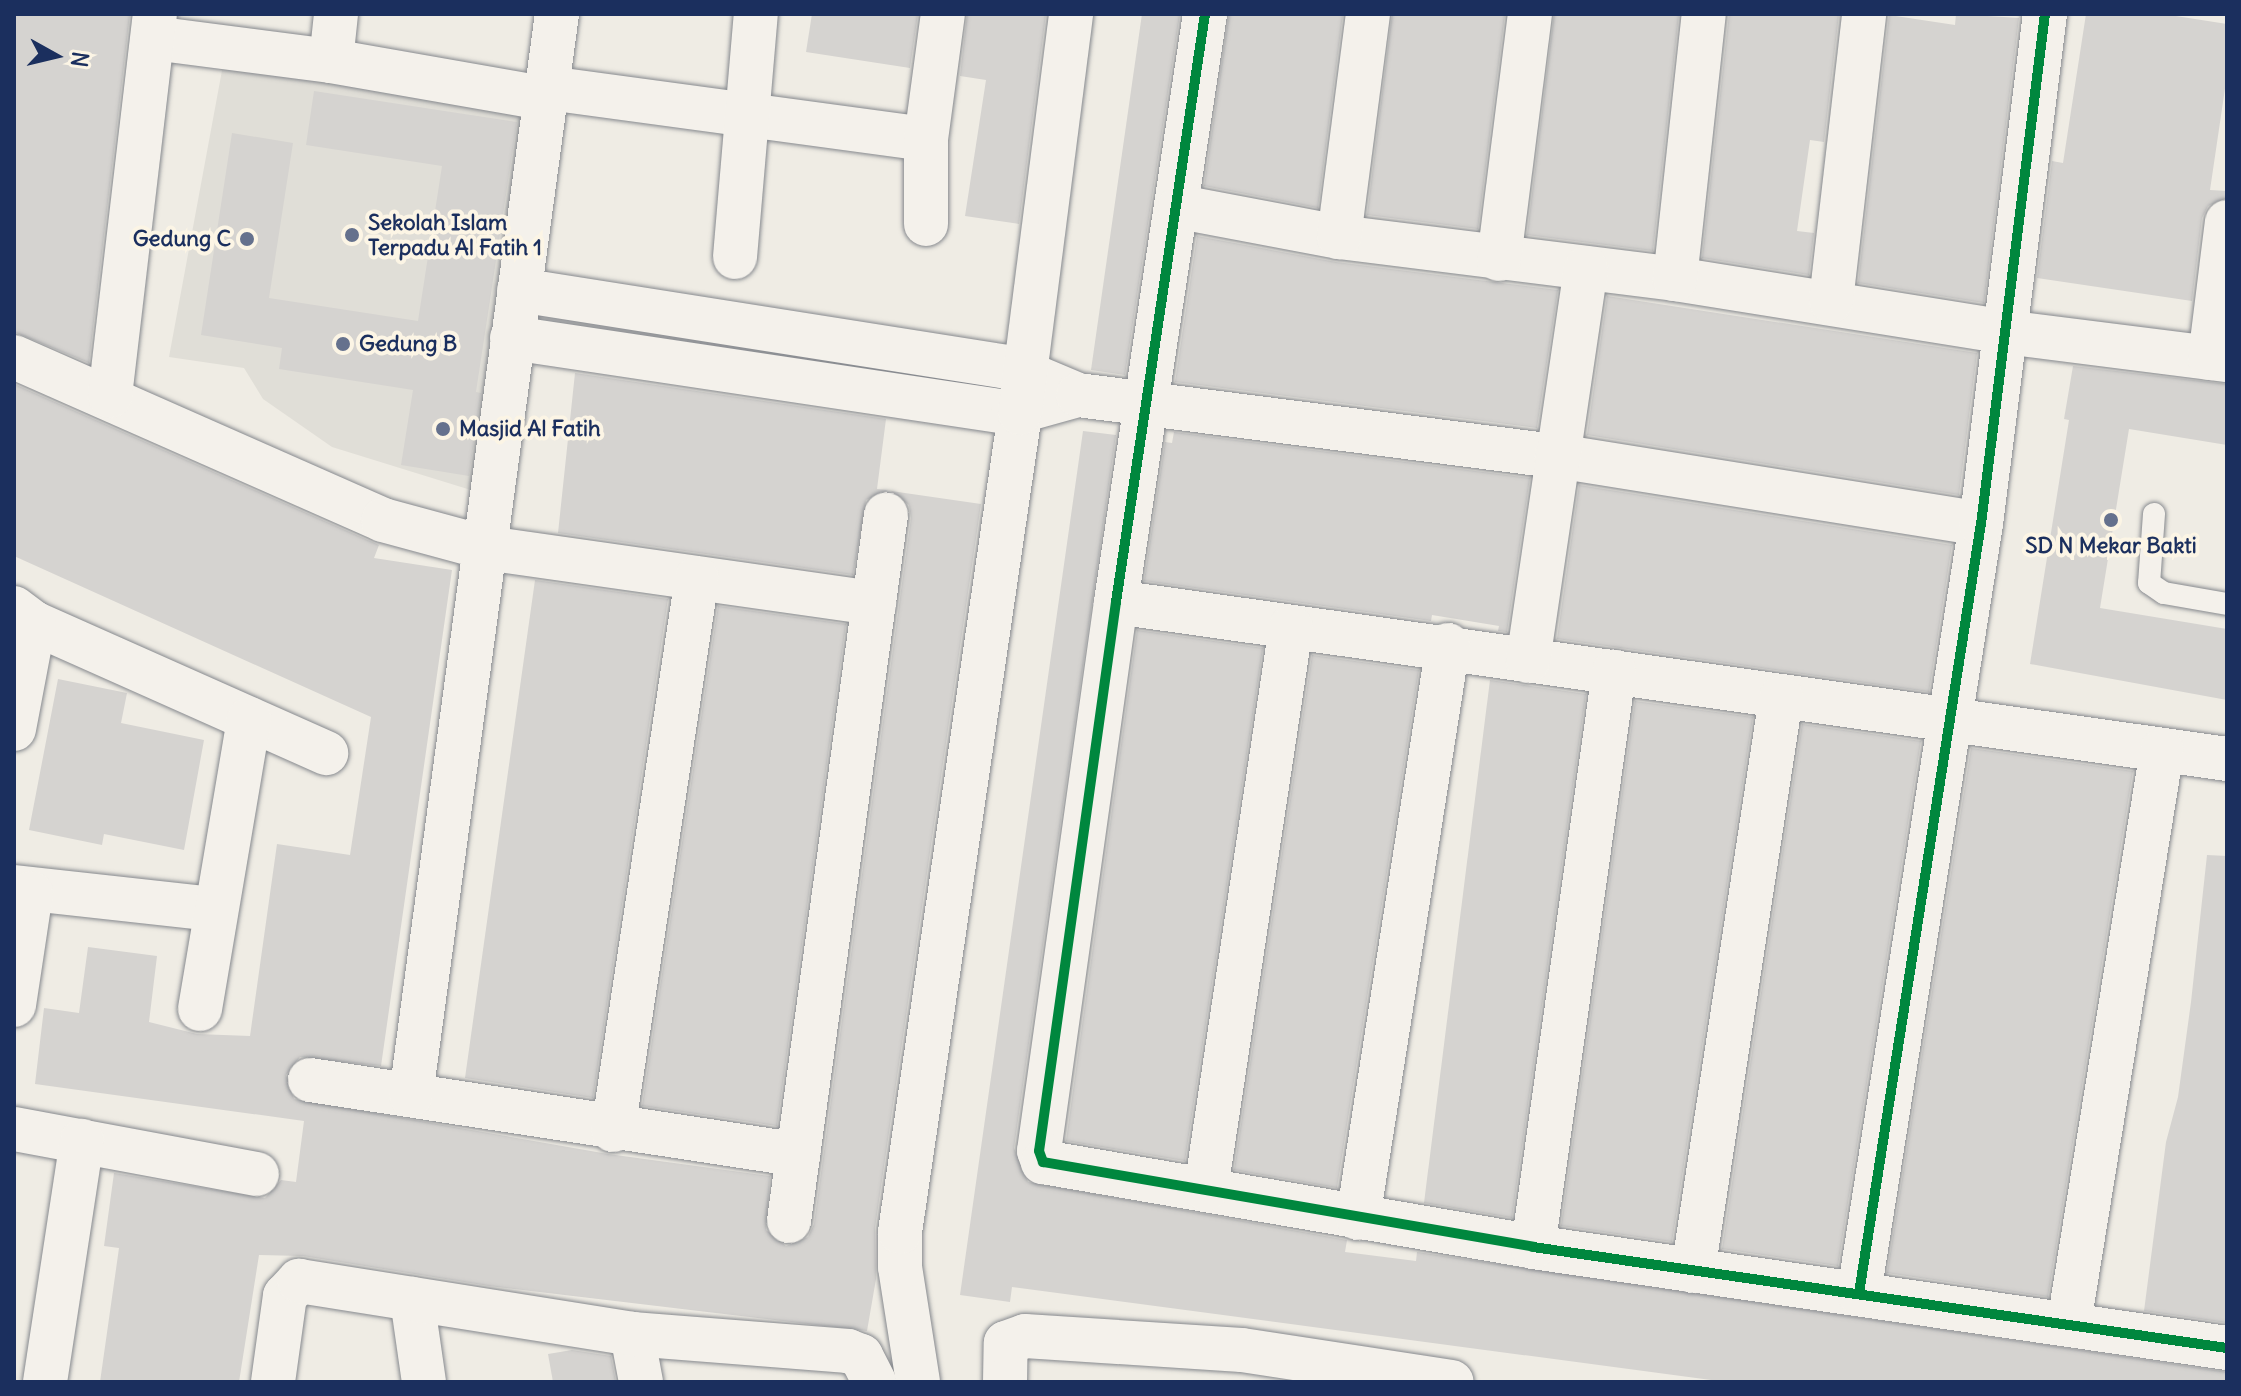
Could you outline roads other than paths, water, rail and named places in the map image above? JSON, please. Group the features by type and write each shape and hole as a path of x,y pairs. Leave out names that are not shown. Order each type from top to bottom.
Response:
{"street":[{"path":"331,61 336,14"},
{"path":"411,1095 557,14"},
{"path":"735,257 744,116 756,14"},
{"path":"926,224 926,139 943,14"},
{"path":"918,1382 900,1267 900,1232 1020,413 1071,14"},
{"path":"1205,14 1180,207 1116,602 1039,1151 1043,1162 1055,1167 1206,1189 1533,1247 2227,1348"},
{"path":"1339,237 1368,14"},
{"path":"1499,259 1530,14"},
{"path":"1675,279 1704,14"},
{"path":"1831,301 1864,14"},
{"path":"1859,1293 1981,524 2045,14"},
{"path":"110,396 154,26 331,61 548,93 926,139"},
{"path":"1180,207 1339,237 1675,279 1831,301 2005,332 2218,359 2227,222"},
{"path":"1528,661 1586,268"},
{"path":"519,290 902,374 1020,413 1078,395"},
{"path":"512,338 902,374 1025,370 1078,395 1557,456 1981,524"},
{"path":"14,357 110,396 383,520 486,548 874,603"},
{"path":"789,1221 886,515"},
{"path":"613,1130 697,578"},
{"path":"1116,602 1448,645 1528,661 2227,759"},
{"path":"14,729 24,616 326,753"},
{"path":"1206,1189 1291,627"},
{"path":"1358,1218 1448,645"},
{"path":"1533,1247 1614,672"},
{"path":"1693,1271 1781,698"},
{"path":"200,1009 213,909 249,719"},
{"path":"2069,1323 2162,750"},
{"path":"14,1005 22,890 213,909"},
{"path":"310,1080 613,1130 798,1155"},
{"path":"14,1129 257,1174"},
{"path":"45,1382 82,1141"},
{"path":"273,1382 285,1296 295,1282 632,1334 848,1351 861,1356 874,1382"},
{"path":"412,1299 424,1382"},
{"path":"632,1334 641,1382"},
{"path":"1005,1382 1006,1343 1018,1336 1239,1366 1452,1382"}],"lane":[{"path":"2154,514 2149,583 2164,593 2227,604"}],"place":[{"name":"Sekolah Islam Terpadu Al Fatih 1","path":"352,235"},
{"name":"Gedung C","path":"247,239"},
{"name":"Gedung B","path":"343,344"},
{"name":"Masjid Al Fatih","path":"443,429"},
{"name":"SD N Mekar Bakti","path":"2111,520"}]}
